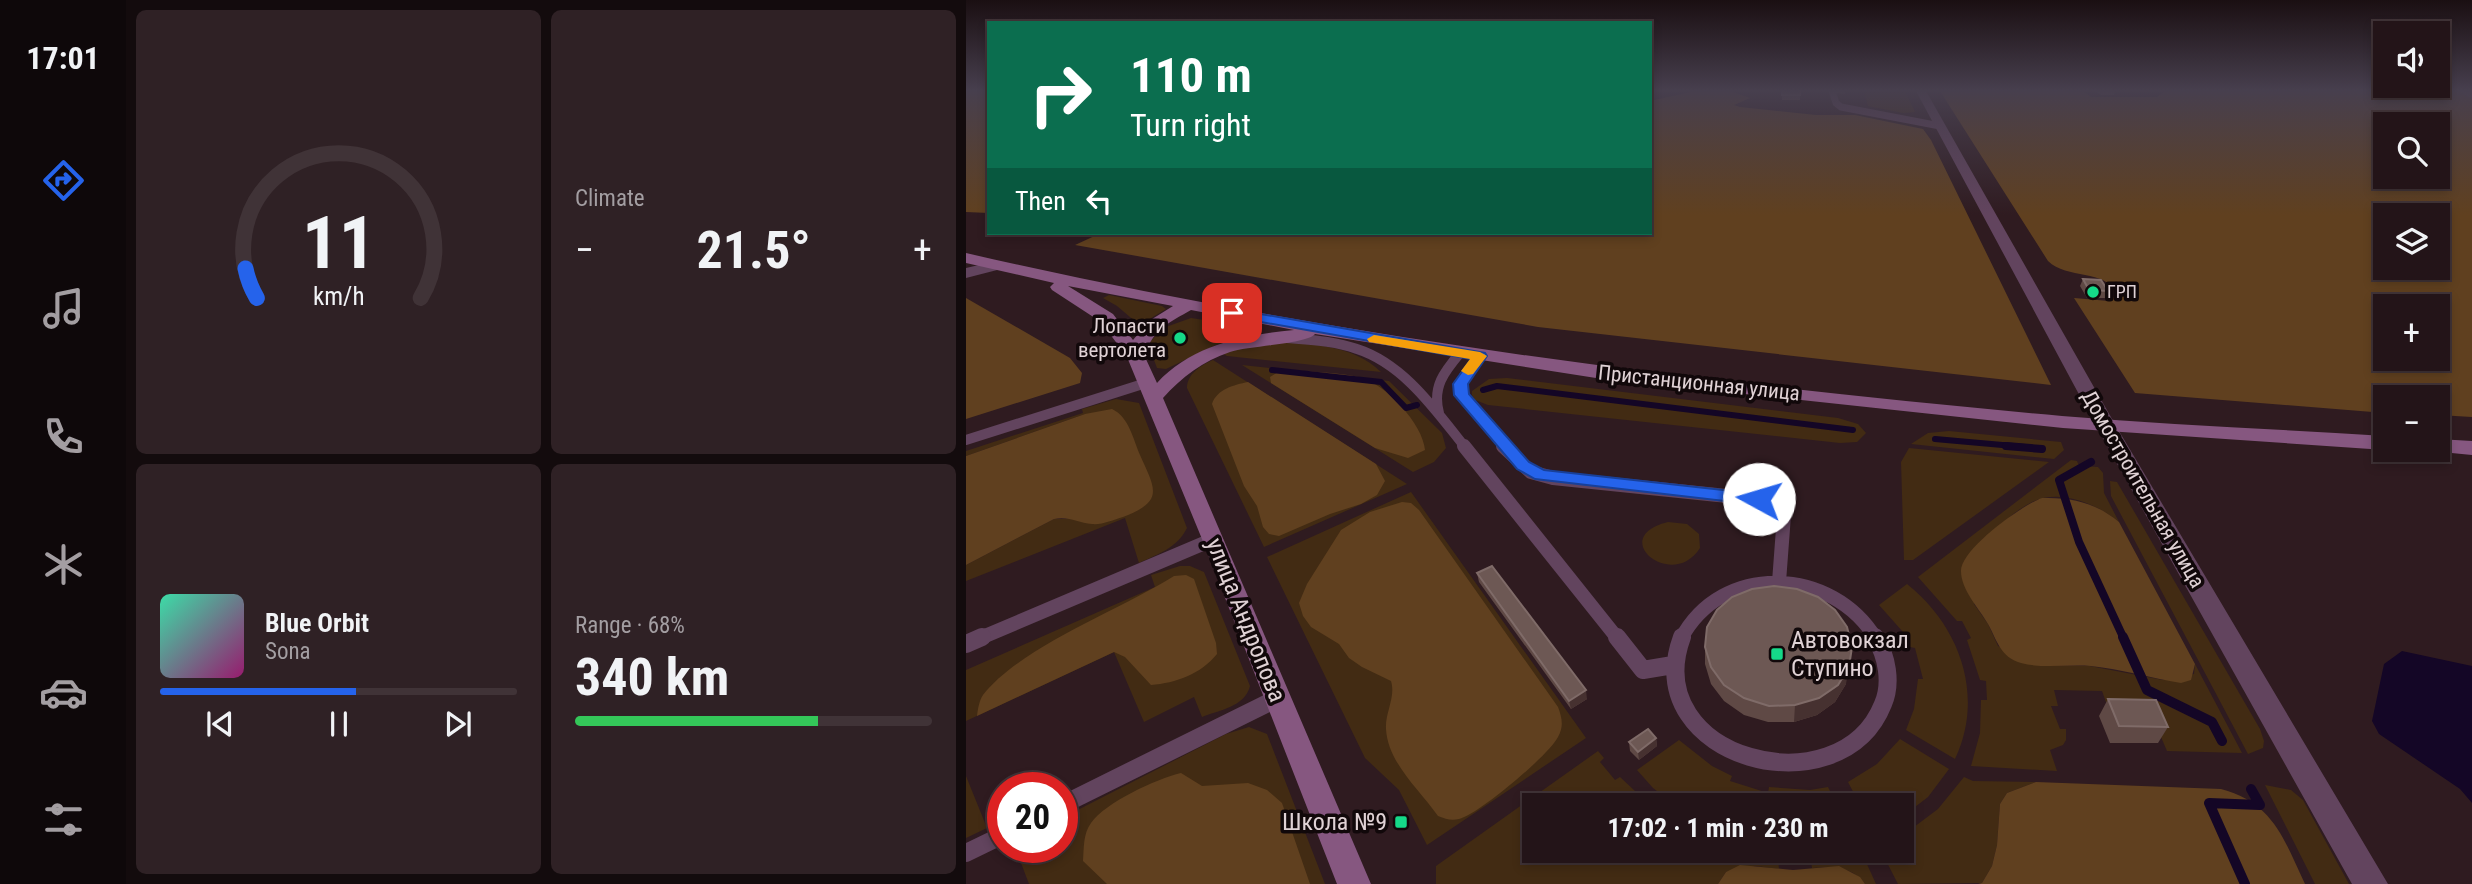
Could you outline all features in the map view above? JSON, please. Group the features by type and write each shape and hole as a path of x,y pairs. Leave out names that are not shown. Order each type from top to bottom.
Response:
{"main road":[{"path":"966,258 1020,271"},
{"name":"Пристанционная улица","path":"1020,271 1332,332 1596,372 2106,426 2373,442"},
{"name":"улица Андропова","path":"1020,271 1053,284 1096,308 1116,328 1136,357 1214,539 1354,884"},
{"path":"1136,357 1140,338 1188,305"},
{"path":"1149,390 1203,355 1240,343 1270,337 1332,332"},
{"path":"2450,447 2472,448"}],"street":[{"name":"Домостроительная улица","path":"1943,132 2106,426 2371,884"},
{"path":"966,273 996,266"}],"lane":[{"path":"1270,337 1326,341 1359,349 1391,366 1441,416 1643,670 1673,665"},
{"path":"1441,416 1434,399 1440,377 1470,355"},
{"path":"1470,355 1460,391 1470,407 1531,471 1553,478 1785,502 1779,582"},
{"path":"966,440 1149,390"},
{"path":"966,644 1214,539"},
{"path":"1779,582 1811,587 1840,600 1864,620 1880,643 1888,669 1887,697 1875,723 1853,744 1825,758 1789,764 1753,760 1721,746 1693,723 1677,694 1673,665 1679,637 1696,613 1729,592 1748,585 1779,582"},
{"path":"1078,798 1278,698"},
{"path":"966,853 987,843"}],"shaded area":[{"path":"966,132 987,132 987,213 966,212"},
{"path":"1652,132 1925,132 2051,385 1538,327 1075,245 1097,235 1652,235"},
{"path":"1966,132 2373,132 2373,189 2450,189 2450,132 2472,132 2472,417 2450,416 2450,385 2373,385 2373,412 2135,393 2074,298 2109,301 2117,294 2111,286 2095,277 2065,271 2048,261"},
{"path":"1109,295 1166,309 1137,323 1103,298"},
{"path":"966,298 1070,358 1082,373 1080,383 966,419"},
{"path":"1191,318 1262,331 1216,345 1166,369 1157,368 1148,344 1163,328"},
{"path":"1265,342 1311,344 1342,350 1370,362 1381,372 1227,356 1222,353"},
{"path":"1213,360 1407,484 1264,547 1187,388 1192,374"},
{"path":"1242,365 1389,381 1442,433 1446,448 1434,462 1413,472"},
{"path":"1283,369 1350,375 1380,387 1401,406 1418,428 1425,450 1408,458 1375,448 1271,383 1270,377"},
{"path":"1507,378 1838,418 1858,424 1866,433 1857,442 1840,443 1488,405 1475,400 1472,395 1472,391 1489,379"},
{"path":"1248,382 1376,464 1385,481 1377,495 1361,504 1279,536 1269,534 1263,527 1257,506 1244,486 1212,404 1222,391"},
{"path":"1116,399 1139,403 1187,528 1183,535 1166,550 1139,563 1125,518 966,581 966,565 1054,519 1077,519 1085,414 966,456 966,451 1083,413 1082,409"},
{"path":"1112,409 1123,417 1133,436 1150,477 1153,493 1151,499 1136,511 1100,524 1054,519 966,565 966,456 1085,414"},
{"path":"1949,431 2061,442 2064,450 2054,459 1911,444 1928,433"},
{"path":"1909,448 2049,462 1913,560 1904,560 1901,462"},
{"path":"2071,460 2077,461 2079,466 2098,467 2103,473 2104,493 2119,522 2100,509 2078,500 2066,497 2043,498 2019,510 1983,539 1974,604 1988,624 1998,646 2038,665 2090,666 2163,680 2194,674 2195,664 2242,753 2167,751 2152,716 2111,716 2102,691 2054,690 2058,706 2051,706 2060,729 2066,729 2063,745 2050,750 2057,771 1971,766 1980,733 1981,700 1987,700 1986,681 1980,680 1967,640 1971,638 1962,621 1957,621 1918,577"},
{"path":"2110,481 2117,482 2260,729 2263,748 2248,754 2111,496"},
{"path":"1411,492 1586,738 1427,845 1399,790 1365,758 1267,557"},
{"path":"2042,498 2083,502 2119,522 2195,664 2191,680 2181,683 2091,666 2029,665 2008,657 1967,592 1961,571 1971,551 1981,540 2021,509"},
{"path":"1402,502 1411,503 1419,510 1558,707 1561,718 1558,737 1528,770 1481,807 1456,820 1438,816 1392,753 1386,729 1392,693 1391,681 1362,667 1349,658 1339,644 1311,627 1303,616 1299,603 1307,584 1341,530 1370,512"},
{"path":"1668,522 1687,524 1699,534 1700,548 1688,560 1674,565 1661,563 1650,557 1643,548 1643,539 1650,529"},
{"path":"1180,566 1190,566 1204,572 1250,686 1243,699 1202,717 1194,697 1144,722 1114,652 966,721 966,670 1155,587 1151,575"},
{"path":"1186,575 1194,579 1216,643 1217,654 1196,672 1179,680 1151,685 1125,657 1114,652 977,716 983,695 1021,661 1072,630 1174,576"},
{"path":"1907,584 1926,601 1941,620 1962,664 1968,711 1964,735 1955,759 1906,730 1914,709 1918,679 1923,679 1915,648 1910,647 1903,632 1879,605"},
{"path":"2402,651 2472,666 2472,803 2460,789 2379,734 2372,721 2384,664"},
{"path":"1249,727 1267,734 1325,884 1029,884 1021,863 1078,863 1078,810 1226,734"},
{"path":"1900,739 1949,769 1928,797 1914,808 1914,793 1854,793 1848,782 1877,764"},
{"path":"1679,740 1712,766 1732,776 1730,781 1768,793 1659,793 1637,770"},
{"path":"1598,751 1604,758 1600,762 1615,780 1620,777 1637,793 1539,793"},
{"path":"1181,773 1202,786 1248,783 1267,790 1282,803 1310,884 1107,884 1083,861 1088,827 1108,807 1132,792"},
{"path":"966,776 987,828 966,838"},
{"path":"1964,777 1973,781 2036,782 2007,793 2000,804 1997,845 1992,866 1982,883 1898,884 1887,863 1914,863 1914,827 1938,809"},
{"path":"2036,782 2221,789 2239,795 2254,804 2275,825 2305,884 1978,884 1982,883 1992,866 1997,845 2000,804 2007,793"},
{"path":"2265,785 2291,790 2303,800 2349,884 2315,884"},
{"path":"1769,787 1810,790 1828,787 1831,793 1768,793"},
{"path":"1522,805 1522,863 1778,863 1779,869 1755,866 1726,872 1718,884 1436,884 1436,866"},
{"path":"1811,863 1867,863 1876,884 1865,884 1842,868 1812,868"},
{"path":"1740,865 1793,870 1839,866 1860,877 1865,884 1718,884 1726,872"}],"building":[{"path":"2083,279 2101,280 2108,291 2089,290"},
{"path":"1492,566 1586,690 1569,701 1477,573"},
{"name":"Автовокзал Ступино","path":"1774,586 1797,589 1818,597 1835,610 1847,627 1852,647 1849,667 1838,685 1819,698 1795,705 1769,706 1744,698 1724,685 1711,667 1705,647 1707,627 1717,610 1732,597 1752,589"},
{"path":"2108,699 2156,700 2168,727 2119,726"},
{"path":"1648,729 1656,738 1638,752 1629,742"}],"waterway":[{"path":"1272,370 1381,382 1406,408 1417,405"},
{"path":"1483,390 1497,386 1853,430"},
{"path":"1935,439 2025,447"},
{"path":"2006,446 2042,449"},
{"path":"2091,462 2059,480 2079,542 2124,639"},
{"path":"2123,637 2147,690 2212,722 2222,741"},
{"path":"2245,884 2209,803 2260,805 2251,789"}],"slow traffic":[{"path":"1374,339 1480,356 1468,371"}],"place":[{"name":"ГРП","path":"2093,292"},
{"name":"Лопасти вертолета","path":"1180,338"},
{"name":"Автовокзал Ступино","path":"1777,654"},
{"name":"Школа №9","path":"1401,822"}],"route":[{"path":"1232,313 1480,356 1460,384 1464,399 1523,465 1541,475 1759,499"}]}
